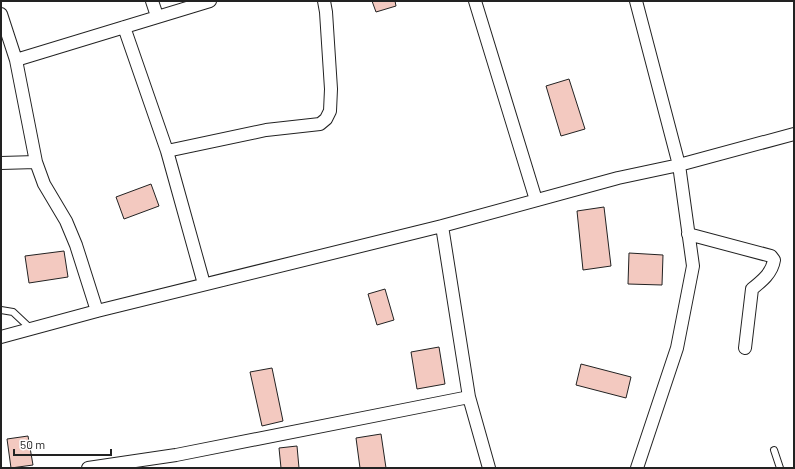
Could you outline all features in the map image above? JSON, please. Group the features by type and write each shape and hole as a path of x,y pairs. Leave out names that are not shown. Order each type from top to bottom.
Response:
{"street":[{"path":"152,1 157,16"},
{"path":"16,60 210,1"},
{"path":"167,151 266,130 320,124 326,119 330,111 331,89 324,1"},
{"path":"475,1 536,200"},
{"path":"636,1 679,165 693,266 677,348 637,468"},
{"path":"1,14 16,60 36,162 44,184 66,221 76,245 97,311"},
{"path":"124,27 167,151 204,284"},
{"path":"1,337 30,328 204,284 442,226 618,178 679,165 794,134"},
{"path":"1,163 36,162"},
{"path":"442,226 469,397 489,468"},
{"path":"688,234 771,256 774,260 774,266 769,274 752,289 745,348"},
{"path":"88,468 176,455 469,397"}],"lane":[{"path":"1,310 13,312 30,328"},
{"path":"774,450 780,468"}],"building":[{"path":"372,1 395,1 396,6 376,12"},
{"path":"569,79 585,129 561,136 546,86"},
{"path":"151,184 159,206 124,219 116,197"},
{"path":"604,207 611,266 583,270 577,211"},
{"path":"64,251 68,277 29,283 25,256"},
{"path":"629,253 663,255 662,285 628,284"},
{"path":"385,289 394,320 377,325 368,294"},
{"path":"439,347 445,384 417,389 411,352"},
{"path":"581,364 631,377 626,398 576,385"},
{"path":"272,368 283,421 262,426 250,372"},
{"path":"381,434 386,468 360,468 356,438"},
{"path":"28,436 33,465 11,468 7,439"},
{"path":"297,446 299,468 281,468 279,448"}]}
